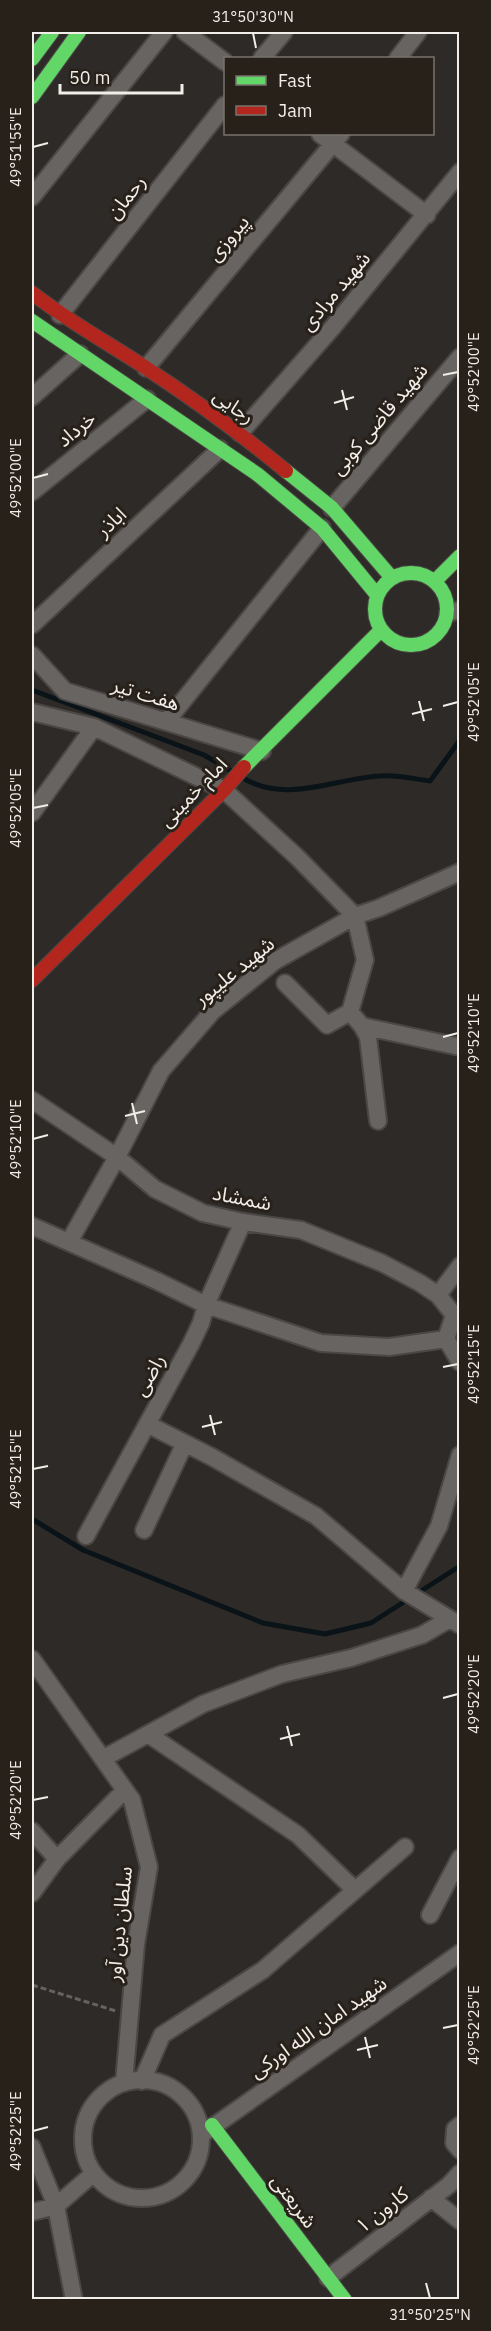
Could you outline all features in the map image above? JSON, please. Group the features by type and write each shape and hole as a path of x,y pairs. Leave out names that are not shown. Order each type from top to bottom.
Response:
{"main road":[{"path":"32,59 52,32"},
{"path":"32,97 79,32"},
{"name":"رجایی","path":"32,293 60,315 146,368 240,433 332,508 392,578"},
{"path":"32,321 257,474 322,528 377,595"},
{"path":"435,581 459,556"},
{"path":"414,572 435,581 443,590 454,612 437,635 420,644 401,644 390,639 381,630 376,618 377,595 383,585 402,573 414,572"},
{"name":"امام خمینی","path":"32,980 227,787 245,766 381,630"},
{"name":"شریعتی","path":"207,2130 345,2300"}],"street":[{"path":"32,197 164,32"},
{"path":"185,32 224,61"},
{"path":"263,57 284,32"},
{"path":"399,57 418,32"},
{"name":"رحمان","path":"60,315 224,106"},
{"path":"337,139 427,214"},
{"name":"پیروزی","path":"146,368 337,139"},
{"name":"شهید مرادی","path":"240,433 427,214 459,172"},
{"path":"32,397 80,354"},
{"name":"شهید قاضی کوبی","path":"332,508 459,357"},
{"name":"خرداد","path":"32,492 147,399"},
{"name":"اباذر","path":"32,625 220,449"},
{"path":"166,722 322,528"},
{"name":"هفت تیر","path":"32,655 65,692 262,751"},
{"path":"32,712 94,727 227,787 355,916 365,960 350,1012 327,1025 285,983"},
{"path":"32,813 94,727"},
{"name":"شهید علیپور","path":"69,1242 117,1157 161,1071 213,1011 275,961 355,916 379,908 459,872"},
{"path":"350,1012 362,1026 371,1050 378,1121"},
{"path":"362,1026 459,1047"},
{"name":"شمشاد","path":"32,1100 117,1157 164,1194 203,1213 243,1222 301,1230 382,1263 420,1283 438,1296 457,1315"},
{"name":"راضی","path":"243,1222 206,1305 201,1323 147,1424 184,1445 212,1457 316,1516 404,1591 454,1622"},
{"path":"32,1228 69,1242 206,1305 321,1343 389,1347 446,1340"},
{"path":"438,1296 459,1266"},
{"path":"446,1340 457,1315"},
{"path":"446,1340 459,1362"},
{"path":"86,1536 147,1424"},
{"path":"144,1530 184,1445"},
{"path":"404,1591 439,1526 459,1455"},
{"path":"104,1758 203,1704 282,1674 351,1658 454,1622"},
{"name":"سلطان دین آور","path":"32,1659 37,1678 104,1758 132,1800 149,1867 136,1944 124,2083"},
{"path":"148,1734 298,1835 354,1889"},
{"path":"32,1893 57,1859 125,1790"},
{"path":"32,1831 57,1859"},
{"path":"142,2081 162,2035 263,1970 405,1846"},
{"path":"430,1915 459,1858"},
{"name":"شهید امان الله اورکی","path":"207,2130 452,1969 459,1953"},
{"path":"142,2081 157,2082 171,2088 192,2108 198,2121 207,2130 195,2165 187,2178 162,2195 131,2198 117,2193 94,2173 87,2161 84,2134 87,2120 101,2097 124,2083 142,2081"},
{"path":"459,2125 455,2128 454,2143 459,2150"},
{"path":"32,2147 56,2206 74,2300"},
{"path":"32,2212 56,2206 94,2173"},
{"name":"کارون ۱","path":"328,2278 431,2198 459,2173"},
{"path":"431,2198 459,2221"}],"path":[{"path":"32,1984 130,2015"}],"waterway":[{"path":"32,690 204,755 233,772"},
{"path":"243,778 259,786 293,790 385,776 430,781 460,740"},
{"path":"32,1519 83,1550 263,1623 325,1634 371,1623 460,1566"}],"traffic: fast":[{"path":"32,59 52,32"},
{"path":"32,97 79,32"},
{"path":"32,321 257,474 322,528 377,595"},
{"path":"286,471 332,508 392,578"},
{"path":"435,581 460,556"},
{"path":"404,573 418,573 437,583 447,602 447,609 447,616 437,635 418,645 404,645 385,635 375,616 375,602 385,583 404,573"},
{"path":"244,767 381,630"},
{"path":"212,2125 345,2300"}],"traffic: jam":[{"path":"32,293 182,392 286,471"},
{"path":"32,980 224,790 244,767"}]}
